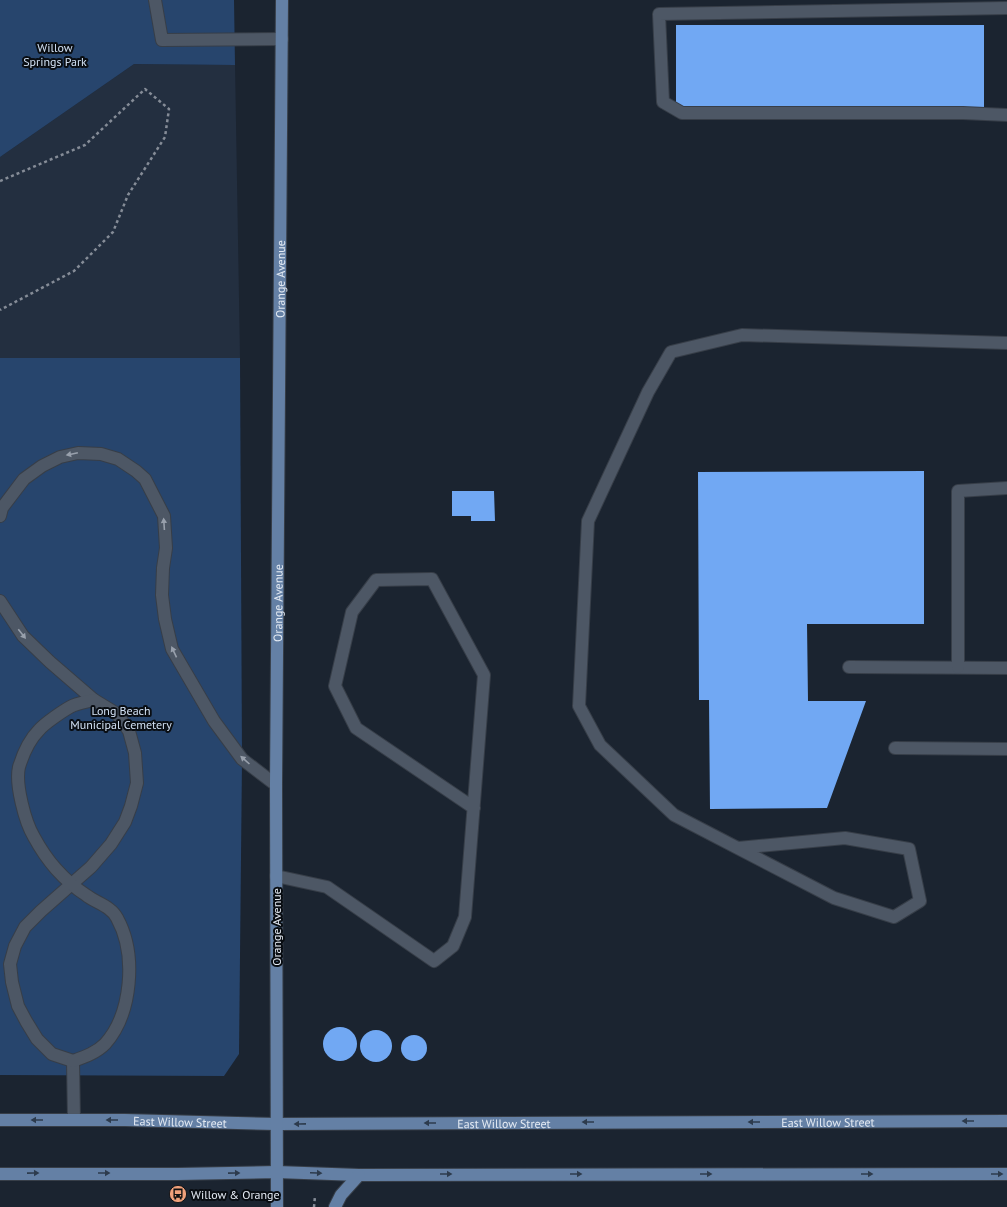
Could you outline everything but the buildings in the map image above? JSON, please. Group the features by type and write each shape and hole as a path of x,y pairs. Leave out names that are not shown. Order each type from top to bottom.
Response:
{"main road":[{"name":"Orange Avenue","path":"277,1207 276,784 282,0"},
{"name":"East Willow Street","path":"0,1120 125,1120 277,1124 1007,1121"},
{"path":"0,1174 178,1174 277,1172 359,1174 1007,1174"},
{"path":"335,1207 341,1195 359,1174"}],"lane":[{"path":"155,0 162,40 282,40"},
{"path":"1007,8 659,14 663,102 682,113 963,113 1007,115"},
{"path":"738,848 845,838 909,849 920,900 894,917 834,898 674,815 600,745 579,706 588,521 648,392 670,352 742,335 1007,343"},
{"path":"0,516 2,508 24,479 42,466 60,457 78,453 101,454 118,459 145,479 164,516 166,548 163,568 162,595 165,619 172,649 214,721 242,759 276,784"},
{"path":"958,667 958,491 1007,488"},
{"path":"276,876 327,887 434,961 453,946 465,917 474,808 484,675 432,579 376,580 352,612 335,686 356,728 474,808"},
{"path":"0,602 23,636 50,662 94,700 117,714 129,731 135,752 137,783 132,806 125,822 111,844 91,867 71,884 41,910 25,927 15,946 10,964 12,982 18,1006 37,1039 52,1054 73,1061 93,1053 104,1044 119,1023 127,1000 129,973 127,948 117,917 106,907 86,896 71,884 56,869 33,836 24,813 20,793 19,768 27,748 39,730 71,706 94,700"},
{"path":"849,667 1007,668"},
{"path":"895,748 1007,749"},
{"path":"73,1061 74,1120"}],"path":[{"path":"0,182 85,145 145,89 169,109 165,137 128,195 113,232 74,271 0,310"},
{"path":"314,1207 315,1196"}],"shaded area":[{"path":"134,64 235,65 240,358 0,358 0,157"}],"green space":[{"name":"Willow Springs Park","path":"0,0 234,0 235,65 134,64 0,157"},
{"name":"Long Beach Municipal Cemetery","path":"0,358 240,358 242,759 239,1054 224,1076 0,1075"}],"place":[{"name":"Willow & Orange","path":"178,1194"}]}
